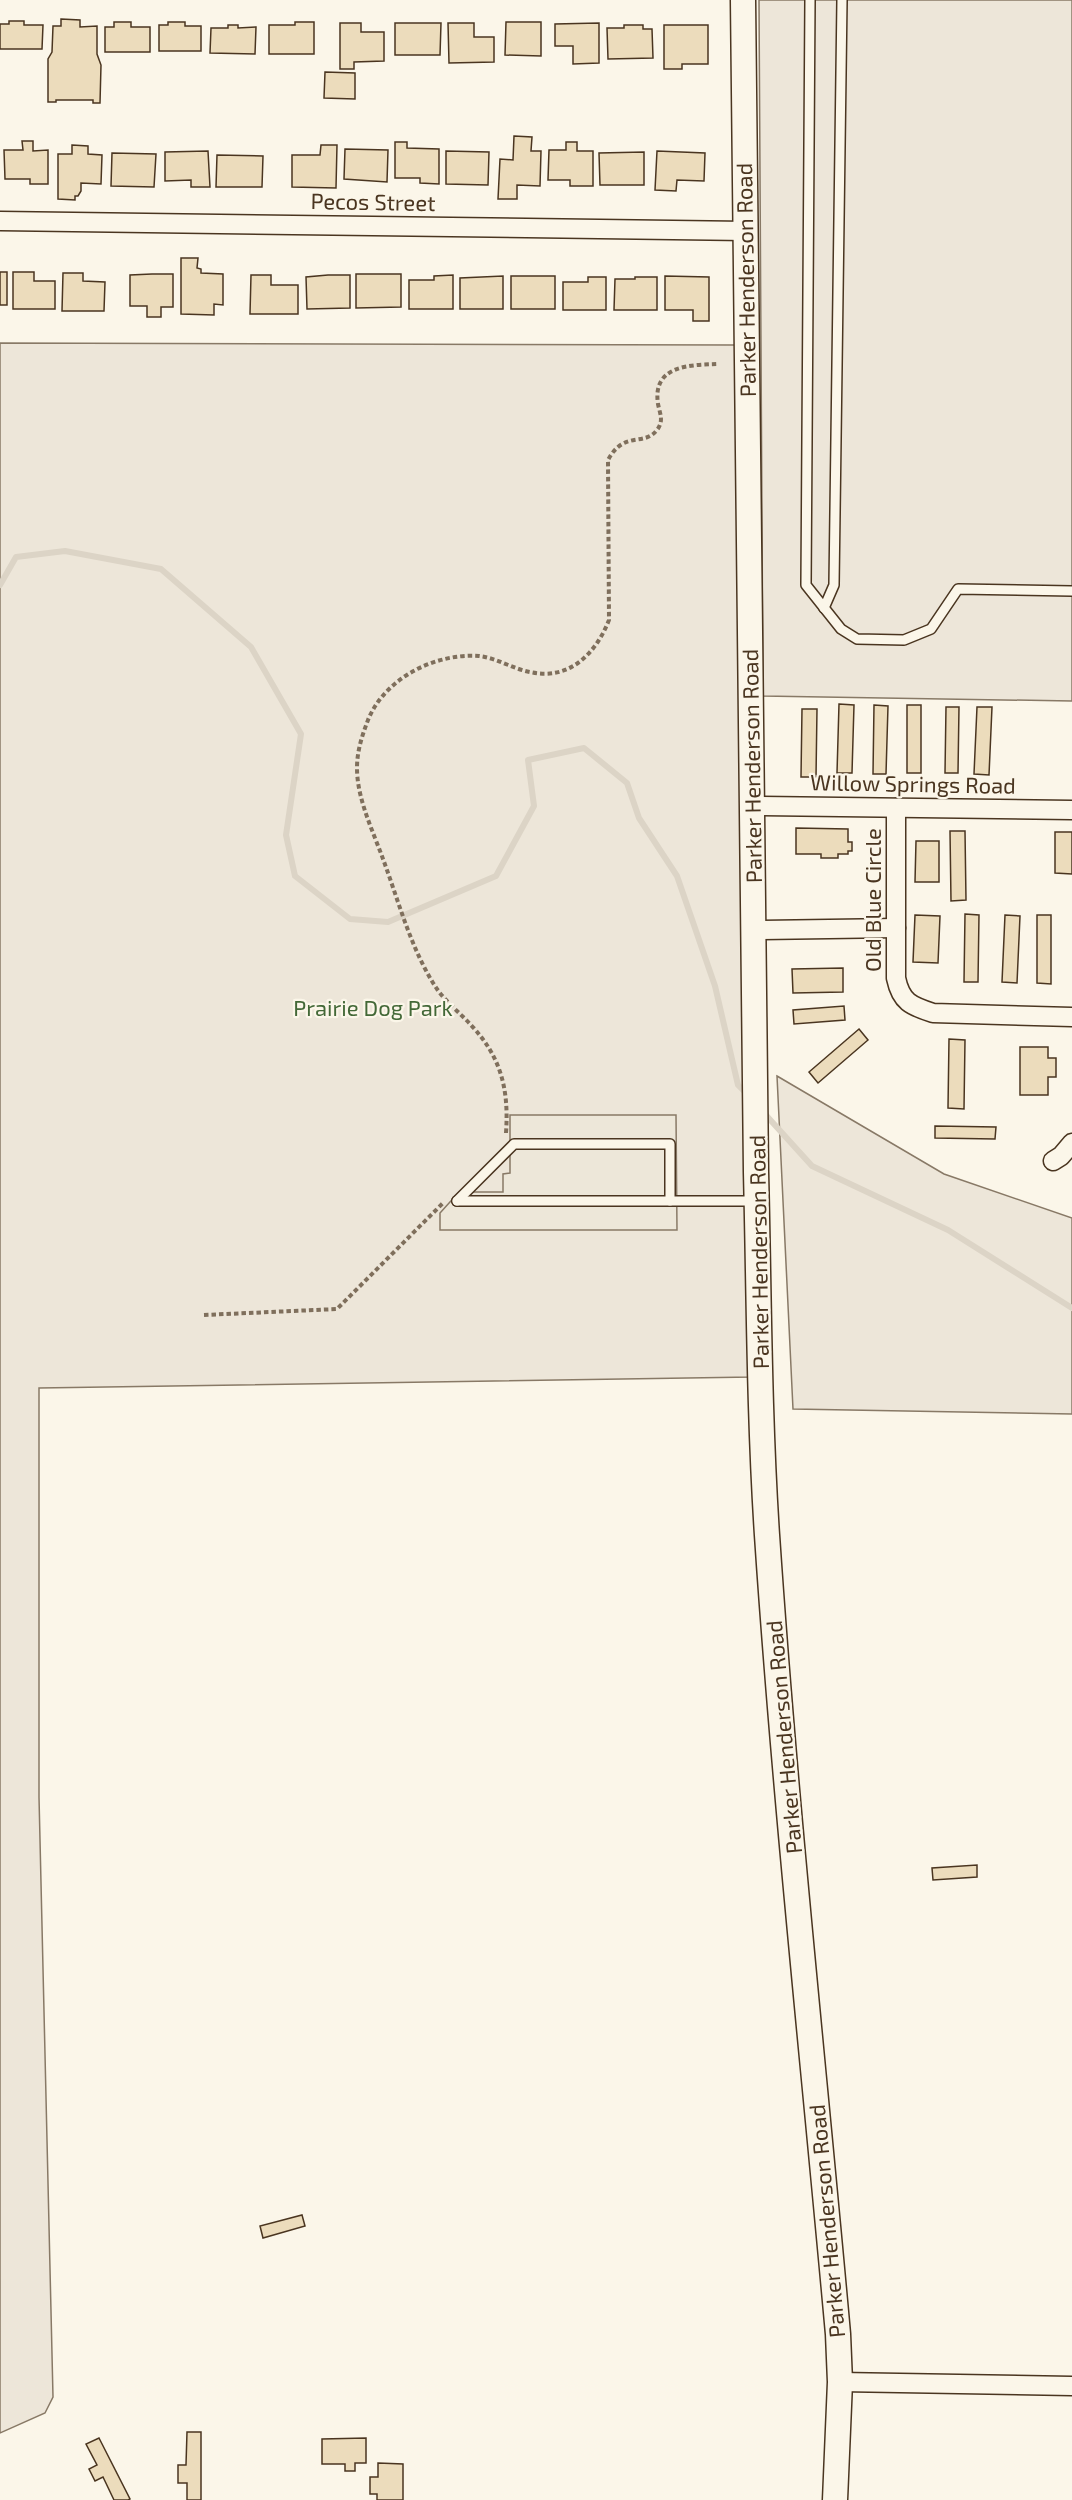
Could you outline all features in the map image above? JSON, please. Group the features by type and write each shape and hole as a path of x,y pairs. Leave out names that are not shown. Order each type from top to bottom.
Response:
{"street":[{"name":"Parker Henderson Road","path":"743,0 756,1172 767,1533 838,2334 840,2382 836,2500"},
{"name":"Pecos Street","path":"0,221 746,231"},
{"name":"Willow Springs Road","path":"753,806 1072,810"},
{"name":"Old Blue Circle","path":"896,807 896,978 900,993 914,1007 933,1013 1072,1017"},
{"path":"754,930 896,928"},
{"path":"1053,1161 1061,1156 1072,1143"},
{"path":"840,2382 1072,2386"}],"lane":[{"path":"810,0 806,585 841,629 857,639 904,640 931,629 958,589 1072,591"},
{"path":"824,608 834,585 842,0"},
{"path":"670,1201 670,1144 514,1144 458,1201 670,1201 757,1201"}],"path":[{"path":"506,1138 506,1092 489,1045 438,990 410,934 360,788 357,769 360,740 371,713 389,690 415,669 446,658 480,656 531,673 552,673 572,667 589,656 602,639 609,620 608,460 619,445 628,440 651,436 656,432 661,419 658,404 659,387 672,370 681,366 717,364"},
{"path":"204,1315 337,1309 448,1198"}],"green space":[{"path":"759,0 1072,0 1072,701 763,696"},
{"name":"Prairie Dog Park","path":"0,343 735,345 752,1377 39,1388 39,1797 53,2397 45,2413 0,2433"},
{"path":"777,1076 944,1174 1072,1218 1072,1414 793,1409"}],"shaded area":[{"path":"510,1115 676,1115 677,1230 440,1230 440,1213 459,1192 503,1192 503,1174 510,1173"}],"building":[{"path":"61,19 80,20 80,27 97,26 97,54 101,65 100,103 93,103 93,100 48,102 48,59 52,52 53,26 61,26"},
{"path":"9,21 24,21 24,25 43,25 42,49 0,49 0,24 9,24"},
{"path":"114,22 131,22 131,27 150,27 150,52 105,52 105,27 114,27"},
{"path":"168,22 185,22 185,26 201,26 201,51 159,51 159,25 168,25"},
{"path":"295,22 314,22 314,54 269,54 269,25 295,25"},
{"path":"506,22 541,22 541,56 505,55"},
{"path":"340,23 361,23 361,32 384,32 384,61 354,62 354,69 340,69"},
{"path":"395,23 441,23 440,55 395,55"},
{"path":"448,23 474,23 474,37 494,37 494,62 449,63"},
{"path":"599,23 599,63 573,64 573,46 555,46 555,24"},
{"path":"228,25 238,25 238,28 256,27 255,54 210,53 211,28 228,28"},
{"path":"624,25 643,25 643,29 652,29 653,58 608,59 607,28 624,28"},
{"path":"664,25 708,25 708,64 682,64 682,69 664,69"},
{"path":"325,72 355,73 355,99 324,98"},
{"path":"514,136 532,137 531,151 541,151 540,186 517,185 517,199 498,199 500,159 513,160"},
{"path":"22,141 33,141 33,151 48,150 48,184 30,184 30,179 5,179 4,150 23,150"},
{"path":"395,142 407,142 407,148 439,149 439,184 420,183 420,178 395,178"},
{"path":"566,142 577,142 577,151 593,151 593,186 570,186 570,180 548,180 549,150 566,150"},
{"path":"72,145 88,146 88,154 102,155 101,184 81,183 81,191 78,196 75,196 75,200 58,199 58,154 72,154"},
{"path":"321,145 337,145 336,188 292,187 292,155 320,155"},
{"path":"345,149 388,150 387,182 344,179"},
{"path":"208,151 210,187 191,187 191,180 165,181 165,152"},
{"path":"446,151 489,152 488,185 446,184"},
{"path":"657,151 705,153 704,181 677,180 676,191 655,190"},
{"path":"644,152 644,185 600,185 599,153"},
{"path":"112,153 156,154 154,187 111,186"},
{"path":"217,155 263,156 262,187 216,187"},
{"path":"181,258 198,258 197,268 201,269 201,273 223,274 223,305 214,304 214,315 181,314"},
{"path":"0,272 7,272 7,305 0,305"},
{"path":"13,272 34,272 34,281 55,281 55,309 13,309"},
{"path":"63,273 83,273 83,281 105,282 104,311 62,311"},
{"path":"173,274 173,307 161,307 161,317 147,317 147,306 130,306 130,275"},
{"path":"356,274 401,274 401,307 356,308"},
{"path":"251,275 271,275 271,285 298,285 298,314 250,314"},
{"path":"350,275 350,308 307,309 306,277"},
{"path":"453,275 453,309 409,309 409,280 434,280 434,276"},
{"path":"503,276 503,309 460,309 460,278"},
{"path":"511,276 555,276 555,309 511,309"},
{"path":"665,276 709,277 709,321 693,321 693,310 665,310"},
{"path":"588,277 606,277 606,310 563,310 563,282 588,282"},
{"path":"635,277 657,277 657,310 614,310 615,279 635,279"},
{"path":"839,704 854,705 852,773 837,773"},
{"path":"874,705 888,706 886,774 873,774"},
{"path":"907,705 921,705 921,773 907,773"},
{"path":"946,707 959,707 958,773 945,773"},
{"path":"977,707 992,707 989,775 974,774"},
{"path":"802,709 817,709 816,777 801,777"},
{"path":"796,828 848,829 848,842 852,842 852,851 848,851 848,854 838,854 838,858 821,858 821,854 796,854"},
{"path":"950,831 965,831 966,900 951,901"},
{"path":"1055,832 1072,832 1072,874 1055,873"},
{"path":"916,841 939,841 939,882 915,882"},
{"path":"965,914 979,915 978,982 964,982"},
{"path":"915,915 940,916 938,963 913,962"},
{"path":"1005,915 1020,916 1017,983 1002,982"},
{"path":"1037,915 1051,915 1051,984 1037,983"},
{"path":"843,968 843,992 793,993 792,969"},
{"path":"844,1006 845,1020 794,1024 793,1010"},
{"path":"859,1029 868,1040 818,1083 809,1072"},
{"path":"949,1039 965,1040 964,1109 948,1108"},
{"path":"1020,1047 1048,1047 1048,1058 1056,1058 1056,1077 1048,1077 1048,1095 1020,1095"},
{"path":"935,1126 996,1127 995,1139 935,1138"},
{"path":"977,1865 977,1877 933,1880 932,1868"},
{"path":"302,2215 305,2226 263,2238 260,2226"},
{"path":"187,2432 201,2432 201,2500 187,2500 187,2483 178,2483 178,2465 186,2465"},
{"path":"99,2438 130,2499 128,2500 114,2500 103,2477 95,2481 89,2469 97,2465 86,2444"},
{"path":"366,2438 366,2463 355,2463 355,2471 345,2471 345,2464 322,2464 322,2439"},
{"path":"378,2463 403,2464 403,2500 377,2500 377,2494 370,2494 370,2477 378,2477"}],"waterway":[{"path":"0,585 16,557 65,551 161,569 251,647 301,734 286,835 295,876 350,919 388,922 496,876 534,806 528,760 584,748 627,783 639,818 677,876 715,986 738,1085 747,1094"},
{"path":"764,1113 812,1166 948,1230 1072,1308"}]}
